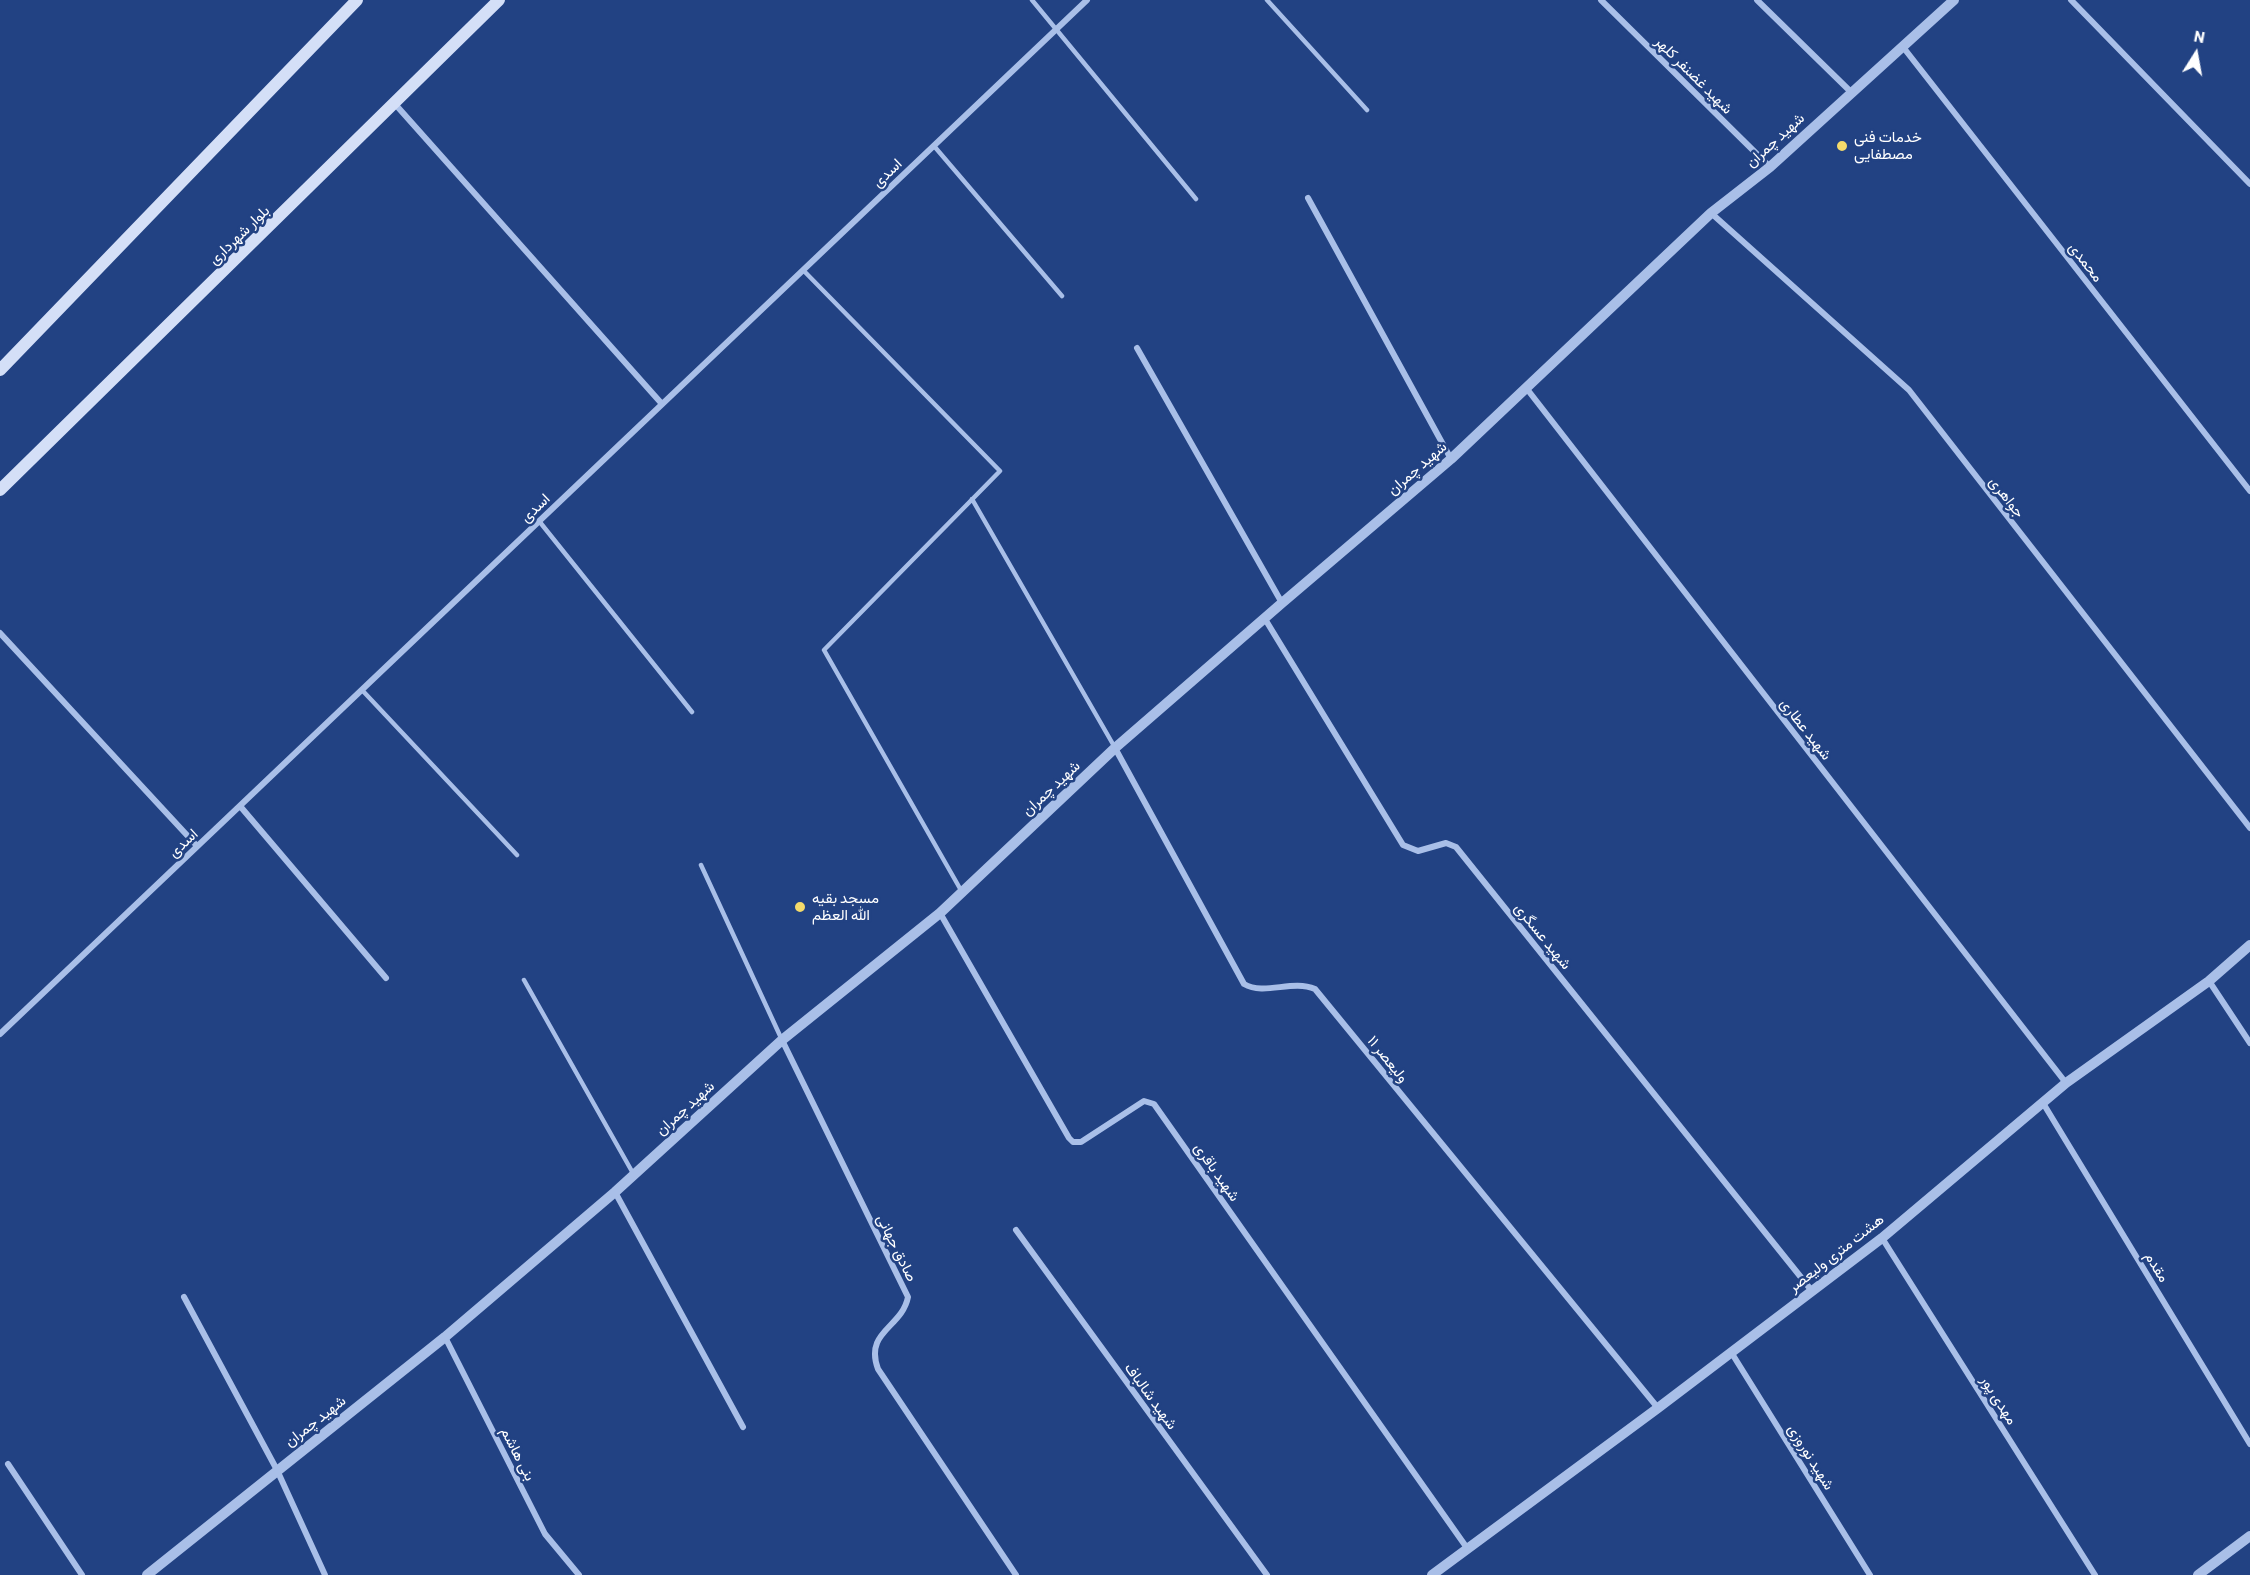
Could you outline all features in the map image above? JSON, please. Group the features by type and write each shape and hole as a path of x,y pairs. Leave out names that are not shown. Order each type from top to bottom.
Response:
{"main road":[{"path":"0,370 355,0"},
{"name":"بلوار شهرداری","path":"0,490 499,0"}],"street":[{"name":"اسدی","path":"0,1034 1087,0"},
{"name":"شهید غضنفر کلهر","path":"1601,0 1770,166"},
{"path":"1758,0 1851,92"},
{"name":"شهید چمران","path":"147,1575 445,1337 615,1192 782,1040 940,913 1115,748 1451,459 1711,213 1770,166 1954,0"},
{"path":"2071,0 2250,184"},
{"name":"محمدی","path":"1903,47 2250,491"},
{"path":"394,104 662,404"},
{"path":"1308,198 1451,459"},
{"name":"جواهری","path":"1711,213 1909,390 2250,828"},
{"path":"1137,348 1282,603"},
{"name":"شهید عطاری","path":"1527,389 2066,1083"},
{"name":"شهید عسگری","path":"1266,619 1403,845 1418,851 1446,843 1456,847 1812,1291"},
{"path":"0,633 197,846"},
{"name":"ولیعصر ۱۱","path":"1115,748 1244,984 1256,989 1302,985 1315,989 1658,1408"},
{"path":"240,806 386,978"},
{"name":"شهید باقری","path":"940,913 1069,1138 1073,1142 1081,1142 1144,1101 1154,1104 1467,1548"},
{"name":"هشت متری ولیعصر","path":"1432,1575 1658,1408 1882,1238 2066,1083 2209,981 2250,945"},
{"path":"2209,981 2250,1043"},
{"name":"صادق جهانی","path":"782,1040 908,1297 906,1306 876,1342 873,1356 878,1369 1016,1575"},
{"name":"مقدم","path":"2043,1103 2250,1444"},
{"path":"615,1192 743,1427"},
{"name":"شهید شالباف","path":"1016,1230 1267,1575"},
{"name":"مهدی پور","path":"1882,1238 2095,1575"},
{"path":"184,1297 277,1470 325,1575"},
{"name":"بنی هاشم","path":"445,1337 545,1534 579,1575"},
{"name":"شهید نوروزی","path":"1731,1353 1870,1575"},
{"path":"8,1464 82,1575"},
{"path":"2198,1575 2250,1536"}],"lane":[{"path":"1032,0 1196,199"},
{"path":"1267,0 1367,110"},
{"path":"933,146 1062,296"},
{"path":"803,270 1000,471 824,650 962,892"},
{"path":"972,499 1115,748"},
{"path":"539,521 692,712"},
{"path":"362,690 517,855"},
{"path":"701,865 782,1040"},
{"path":"524,980 634,1175"}],"place":[{"name":"خدمات فنی مصطفایی","path":"1842,146"},
{"name":"مسجد بقیه الله العظم","path":"800,907"}]}
